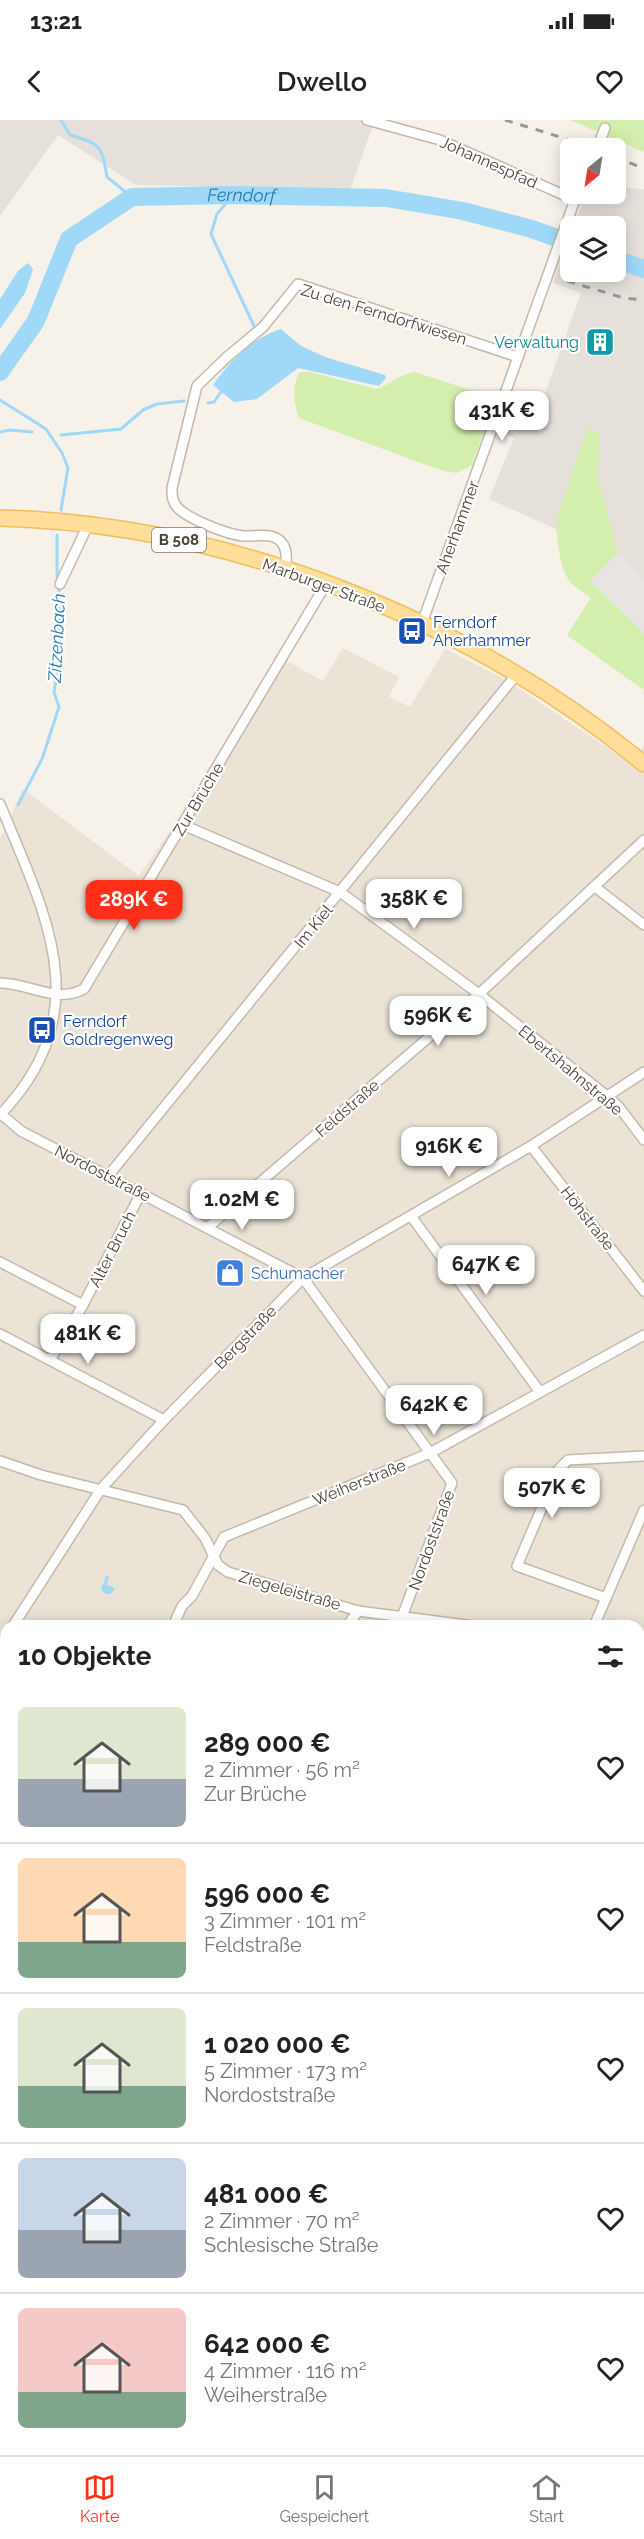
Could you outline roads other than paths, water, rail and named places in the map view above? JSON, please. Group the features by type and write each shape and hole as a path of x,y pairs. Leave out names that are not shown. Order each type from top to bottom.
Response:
{"main road":[{"name":"Marburger Straße","path":"0,518 88,525 172,538 226,551 326,584 422,623 517,674 579,714 644,764"}],"street":[{"name":"Johannespfad","path":"366,120 440,140 560,190"},
{"path":"601,138 605,128"},
{"name":"Aherhammer","path":"422,623 574,204"},
{"name":"Zu den Ferndorfwiesen","path":"286,570 286,550 282,542 275,537 230,534 206,524 179,509 172,499 172,488 197,386 263,327 298,284 518,357"},
{"path":"60,584 88,525"},
{"name":"Zur Brüche","path":"56,996 74,994 84,989 326,584"},
{"name":"Im Kiel","path":"108,1176 517,674"},
{"path":"0,804 46,920 57,968 51,1028 42,1055 32,1075 1,1115"},
{"name":"Ebertshahnstraße","path":"183,825 340,892 479,993 608,1097 619,1107 644,1140"},
{"name":"Feldstraße","path":"207,1228 479,993 644,840"},
{"path":"596,886 644,925"},
{"path":"0,983 56,996"},
{"name":"Bergstraße","path":"17,1620 101,1489 164,1420 303,1278 531,1146 644,1072"},
{"name":"Nordoststraße","path":"1,1115 21,1131 303,1278 452,1483 402,1617"},
{"name":"Höhstraße","path":"531,1146 644,1291"},
{"name":"Alter Bruch","path":"50,1360 83,1305 141,1193"},
{"path":"411,1216 540,1392"},
{"name":"Alter Bruch","path":"0,1262 83,1305"},
{"path":"0,1334 164,1420"},
{"name":"Weiherstraße","path":"176,1620 182,1606 192,1596 224,1537 430,1453 644,1335"},
{"path":"606,1598 517,1566 558,1470 568,1460 644,1456"},
{"name":"Ziegeleistraße","path":"0,1461 41,1475 183,1510 205,1538 218,1565 228,1572 358,1611 426,1620"},
{"path":"597,1620 644,1510"},
{"path":"351,1620 358,1611"}],"water":[{"path":"28,263 33,269 25,293 0,329 0,299 18,271"},
{"path":"281,329 301,346 325,357 385,375 386,378 379,386 298,368 257,399 234,402 213,385 242,351 261,338"},
{"path":"109,1575 107,1585 115,1588 111,1594 106,1594 101,1590 106,1576"}],"waterway":[{"path":"61,120 70,135 88,141 98,148 107,177 132,197"},
{"path":"233,195 217,214 211,234 254,326"},
{"name":"Ferndorf","path":"0,372 36,321 69,239 132,197 233,195 386,198 463,211 532,229 560,239"},
{"name":"Ferndorf","path":"626,263 644,269"},
{"path":"208,403 214,402 221,392"},
{"name":"Zitzenbach","path":"0,400 46,429 62,453 68,468 61,510"},
{"path":"61,435 121,429 143,410 157,404 184,401"},
{"path":"0,432 10,430 32,432"},
{"name":"Zitzenbach","path":"18,805 42,759 59,707 54,692 59,661 60,600 57,535"}],"railway":[{"path":"505,120 564,138"},
{"path":"626,161 644,169"},
{"path":"570,282 624,298 644,300"}],"place":[{"name":"Verwaltung","path":"600,342"},
{"name":"Ferndorf Aherhammer","path":"412,631"},
{"name":"Ferndorf Goldregenweg","path":"42,1030"},
{"name":"Schumacher","path":"230,1273"}]}
